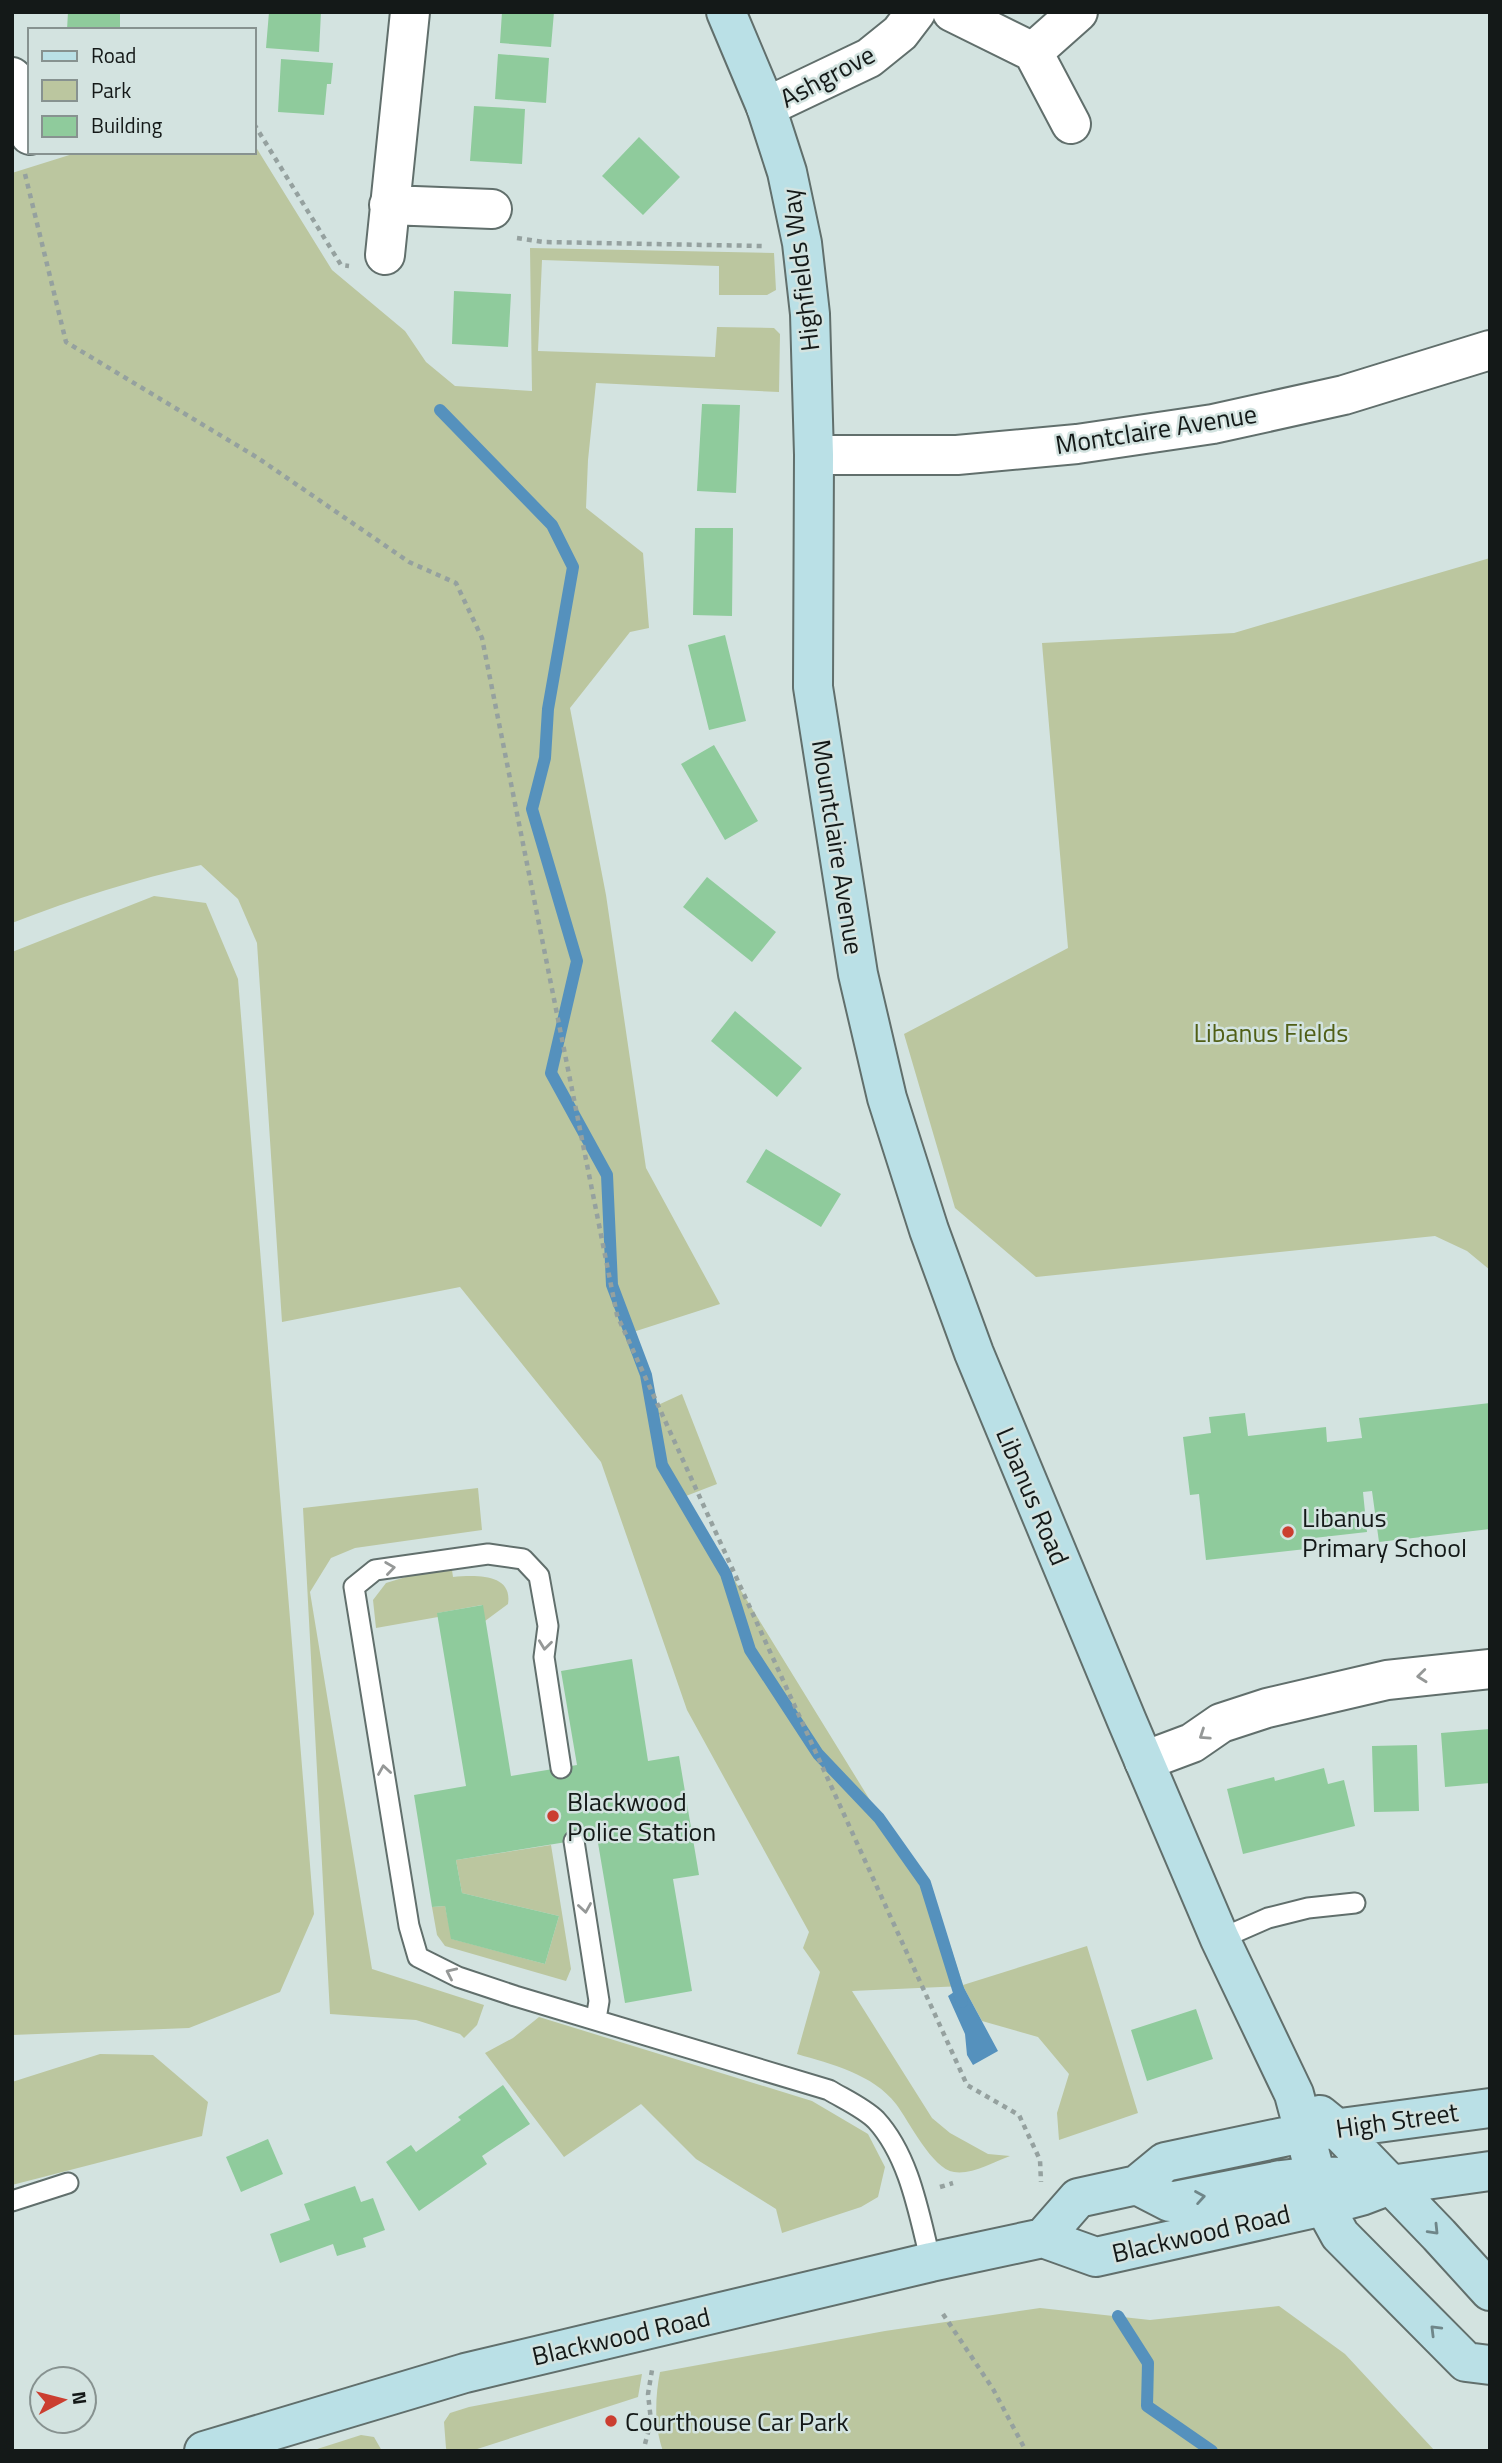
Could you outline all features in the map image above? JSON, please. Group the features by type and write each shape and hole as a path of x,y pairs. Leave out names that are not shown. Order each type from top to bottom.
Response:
{"main road":[{"name":"Highfields Way","path":"726,12 766,107 788,172 802,243 810,314 814,455"},
{"name":"Mountclaire Avenue","path":"814,455 815,701 858,974 887,1098 929,1230"},
{"name":"Libanus Road","path":"929,1230 984,1377 1220,1939 1294,2094 1320,2130 1320,2191 1340,2235 1466,2362 1490,2365"},
{"name":"High Street","path":"1320,2130 1490,2108"},
{"path":"1042,2238 1078,2198 1137,2185 1165,2162 1320,2130 1375,2191 1439,2235 1490,2291"},
{"path":"1375,2191 1490,2171"},
{"path":"1137,2185 1170,2202 1281,2180 1320,2191"},
{"name":"Blackwood Road","path":"204,2451 465,2373 931,2262 1042,2238 1096,2257 1320,2191 1375,2191"}],"street":[{"path":"369,260 389,205 410,12"},
{"name":"Ashgrove","path":"766,107 869,58 900,33 916,12"},
{"path":"952,12 1033,52 1072,124"},
{"path":"1033,52 1078,12"},
{"path":"12,77 28,129"},
{"path":"389,205 498,222"},
{"name":"Montclaire Avenue","path":"814,455 957,455 1077,444 1199,426 1344,394 1471,358 1490,350"},
{"path":"1144,1761 1192,1743 1221,1723 1266,1708 1387,1680 1490,1669"}],"lane":[{"path":"561,1768 544,1657 548,1626 539,1576 523,1559 488,1554 375,1570 354,1587 409,1926 418,1957 458,1977 515,1996 830,2090 875,2119 899,2155 931,2262"},
{"path":"574,1841 599,2001 596,2019"},
{"path":"1220,1939 1268,1918 1308,1908 1355,1903"},
{"path":"12,2201 68,2183"}],"path":[{"path":"256,127 341,265 369,260"},
{"path":"24,173 66,342 258,458 409,562 456,583 482,638 617,1315 967,2085 1019,2115 1030,2137 1040,2160 1042,2238"},
{"path":"498,222 557,242 780,246 802,243"},
{"path":"943,2314 993,2389 1026,2451"},
{"path":"645,2444 652,2421 648,2394 653,2365"}],"green space":[{"path":"256,147 332,270 405,331 426,362 455,386 532,391 530,248 774,253 776,290 767,295 719,295 719,266 542,260 538,351 715,357 717,327 774,328 780,334 779,392 596,383 586,508 643,553 649,628 630,632 570,708 606,895 646,1168 720,1304 630,1333 658,1405 682,1394 717,1484 686,1496 716,1550 905,1857 928,1878 963,1985 1087,1946 1138,2113 1059,2140 1057,2113 1069,2074 1038,2037 982,2021 963,1986 852,1991 932,2118 950,2133 988,2154 1010,2156 975,2170 954,2172 946,2169 929,2154 896,2104 876,2085 851,2072 797,2054 820,1972 803,1948 809,1932 687,1710 601,1462 460,1287 282,1322 257,943 238,899 201,865 105,890 12,923 12,173 73,154 256,154"},
{"name":"Libanus Fields","path":"1490,558 1490,1270 1467,1251 1435,1236 1036,1277 955,1208 904,1034 1068,948 1042,643 1234,633"},
{"path":"154,896 206,903 238,979 314,1914 280,1992 189,2028 12,2035 12,952"},
{"path":"478,1488 482,1530 355,1548 331,1558 310,1592 372,1969 484,2005 477,2025 464,2038 460,2034 416,2020 330,2014 303,1508"},
{"path":"452,1570 453,1577 481,1576 499,1581 505,1586 508,1604 485,1621 482,1605 438,1613 438,1617 376,1628 373,1600 386,1583 409,1576"},
{"path":"551,1845 571,1969 566,1981 445,1946 437,1935 432,1907 445,1906 452,1939 545,1964 559,1916 462,1893 456,1860"},
{"path":"539,2017 812,2101 868,2134 885,2167 878,2197 861,2207 782,2233 776,2209 696,2159 641,2104 564,2157 485,2053 513,2038"},
{"path":"100,2054 153,2055 208,2102 202,2136 12,2185 12,2082"},
{"path":"1279,2306 1345,2354 1435,2451 663,2451 658,2432 656,2402 660,2372 885,2331 1040,2308 1150,2320"},
{"path":"642,2374 638,2397 471,2451 447,2451 444,2422 450,2413"},
{"path":"361,2435 374,2437 382,2451 311,2451"}],"water":[{"path":"963,1986 998,2051 973,2065 967,2055 965,2034 948,1996"}],"building":[{"path":"68,12 120,12 120,28 67,28"},
{"path":"269,12 321,12 319,52 266,48"},
{"path":"502,12 554,12 551,47 500,43"},
{"path":"498,54 549,58 546,103 495,99"},
{"path":"281,59 333,63 331,84 327,84 324,115 278,112"},
{"path":"474,106 525,109 522,164 470,161"},
{"path":"639,137 680,177 643,215 602,176"},
{"path":"454,291 511,294 508,347 452,344"},
{"path":"702,404 740,405 736,493 697,491"},
{"path":"695,528 733,528 732,616 693,615"},
{"path":"725,635 746,721 709,730 688,645"},
{"path":"714,745 758,821 725,840 681,764"},
{"path":"707,877 776,932 752,962 683,907"},
{"path":"735,1011 802,1068 777,1097 711,1041"},
{"path":"766,1149 841,1194 821,1227 746,1182"},
{"path":"1490,1403 1490,1529 1379,1542 1372,1491 1363,1492 1367,1532 1305,1539 1306,1549 1206,1560 1199,1494 1190,1495 1183,1437 1211,1433 1209,1417 1245,1413 1248,1436 1326,1427 1327,1442 1362,1438 1359,1418"},
{"name":"Blackwood Police Station","path":"483,1605 511,1776 577,1765 561,1671 632,1659 648,1761 679,1756 699,1875 673,1879 692,1991 625,2003 597,1837 456,1860 462,1893 559,1916 545,1964 451,1939 445,1906 432,1907 414,1795 466,1786 437,1613"},
{"path":"1490,1729 1490,1783 1445,1787 1441,1733"},
{"path":"1417,1745 1419,1811 1374,1812 1372,1746"},
{"path":"1324,1768 1328,1784 1344,1780 1355,1826 1243,1854 1227,1789 1274,1777 1275,1781"},
{"path":"1196,2009 1213,2059 1147,2081 1131,2030"},
{"path":"503,2085 530,2124 482,2156 487,2164 419,2211 386,2162 411,2145 416,2152 461,2120 458,2117"},
{"path":"268,2139 283,2174 241,2192 226,2157"},
{"path":"355,2186 361,2202 373,2198 385,2230 363,2238 366,2247 337,2256 333,2244 280,2263 270,2234 310,2220 304,2204"}],"waterway":[{"path":"440,410 552,525 573,567 548,709 545,758 532,809 577,961 551,1073 607,1175 612,1285 646,1375 662,1465 726,1574 750,1650 818,1754 879,1818 925,1883 962,2002"},
{"path":"1118,2316 1148,2363 1147,2406 1212,2451"}],"place":[{"name":"Libanus Primary School","path":"1288,1532"},
{"name":"Blackwood Police Station","path":"553,1816"},
{"name":"Courthouse Car Park","path":"611,2421"}]}
